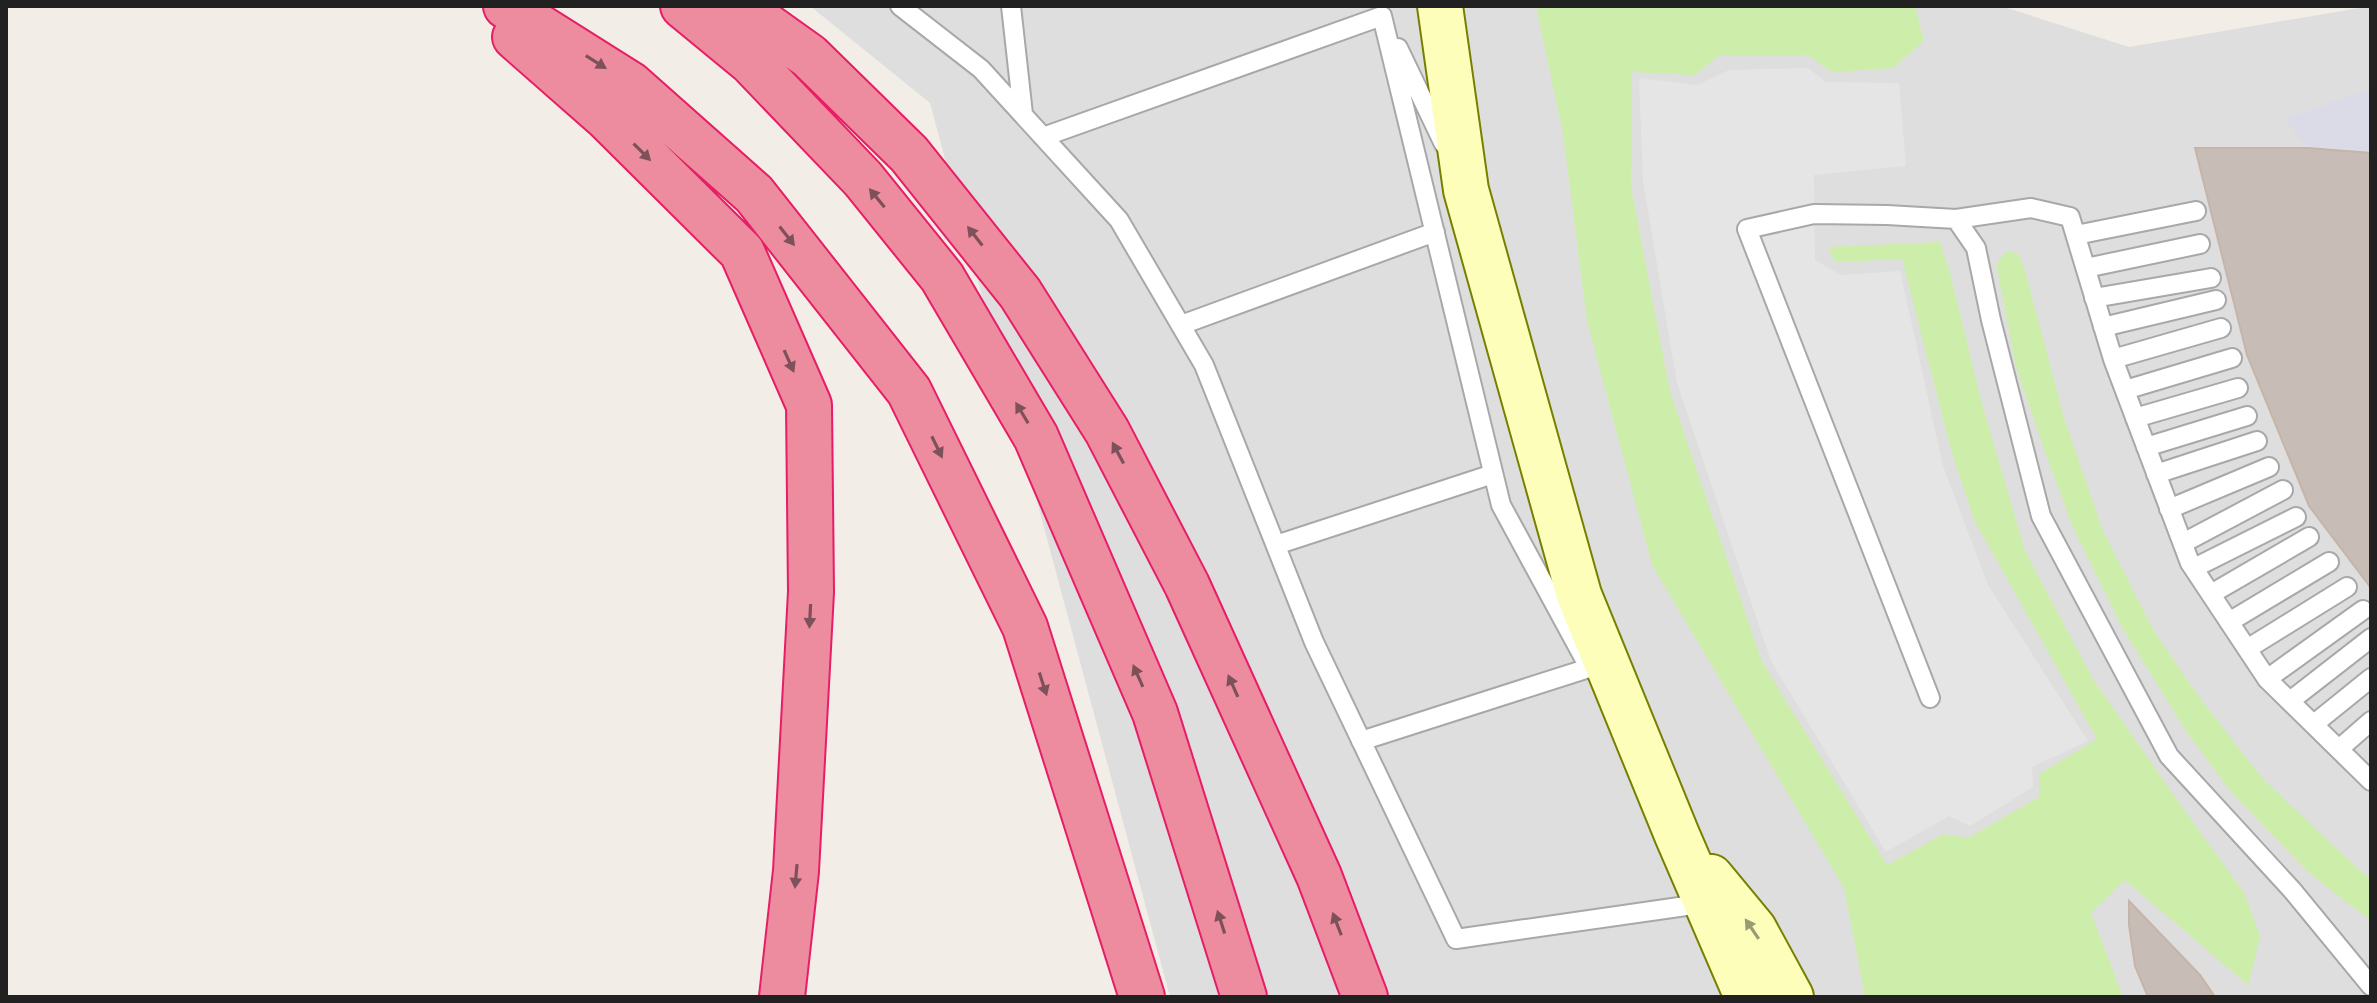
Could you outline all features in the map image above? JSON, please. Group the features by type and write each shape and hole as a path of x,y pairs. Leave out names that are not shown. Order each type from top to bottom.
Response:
{"highway":[{"path":"480,6 606,117 742,252 809,405 811,592 796,871 782,997"},
{"path":"506,6 630,84 754,194 909,391 1025,627 1142,997"},
{"path":"683,6 751,62 863,179 942,277 1036,437 1155,713 1244,997"},
{"path":"739,6 809,56 909,154 1020,293 1107,431 1187,585 1319,876 1365,997"}],"street":[{"path":"1440,6 1466,190 1579,595 1747,997"},
{"path":"1674,826 1754,929 1791,997"}],"lane":[{"path":"900,6 981,69 1119,220 1204,365 1314,642 1456,939 1707,903"},
{"path":"1011,6 1023,114"},
{"path":"1043,137 1380,11"},
{"path":"1380,11 1466,190"},
{"path":"1380,11 1501,505 1674,826"},
{"path":"1930,698 1747,229 1814,214 1956,219 2031,208 2070,217 2113,359 2194,568 2267,679 2339,749 2367,768"},
{"path":"2076,235 2196,211"},
{"path":"1956,219 1976,248 2041,516 2169,756 2292,890 2371,986"},
{"path":"1181,325 1435,232"},
{"path":"2086,268 2200,244"},
{"path":"2094,298 2211,278"},
{"path":"2103,327 2216,300"},
{"path":"2113,359 2221,328"},
{"path":"2125,390 2232,358"},
{"path":"2135,418 2238,388"},
{"path":"2146,447 2247,416"},
{"path":"2156,474 2257,441"},
{"path":"2169,509 2269,467"},
{"path":"1276,545 1493,474"},
{"path":"2183,543 2283,490"},
{"path":"2194,568 2296,517"},
{"path":"2211,594 2309,537"},
{"path":"2229,622 2329,562"},
{"path":"2247,649 2347,587"},
{"path":"2267,679 2363,610"},
{"path":"2290,701 2371,638"},
{"path":"1361,741 1589,668"},
{"path":"2314,724 2371,678"},
{"path":"2339,749 2371,721"}],"shaded area":[{"path":"810,6 2001,6 2129,47 2371,6 2371,997 1170,997 930,103"},
{"path":"1808,68 1826,82 1899,83 1906,166 1814,175 1815,260 1841,275 1900,271 1943,466 1988,585 2088,741 2032,767 2033,787 1970,826 1949,816 1886,852 1771,661 1677,383 1643,181 1639,78 1697,85 1729,70"},
{"path":"2371,91 2371,153 2308,148 2284,119"}],"green space":[{"path":"1536,6 1915,6 1924,41 1893,68 1832,72 1808,55 1718,56 1695,75 1632,72 1631,187 1670,392 1762,662 1887,865 1944,834 1968,838 2039,797 2039,774 2097,739 1974,520 1951,450 1902,259 1835,262 1828,247 1940,242 2025,551 2093,679 2245,894 2260,937 2248,985 2125,880 2091,913 2123,997 1865,997 1844,888 1652,565 1587,321 1563,134"},
{"path":"2007,251 2019,254 2026,274 2064,418 2103,531 2154,631 2199,697 2263,779 2371,879 2371,921 2308,872 2231,792 2188,734 2123,629 2073,528 2016,367 1996,264"}],"building":[{"path":"2195,148 2308,148 2371,153 2371,588 2309,506 2247,355"},
{"path":"2129,901 2200,975 2215,997 2148,997 2135,966"}]}
